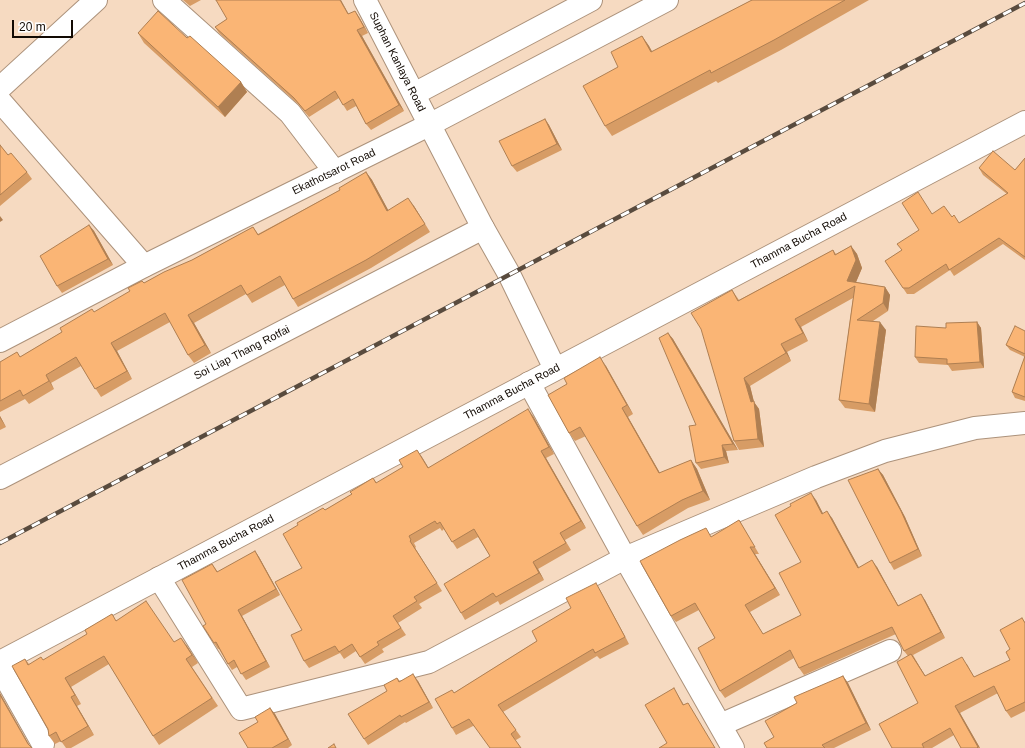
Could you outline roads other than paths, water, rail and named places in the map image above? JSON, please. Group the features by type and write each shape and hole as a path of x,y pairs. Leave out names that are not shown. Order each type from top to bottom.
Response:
{"street":[{"path":"0,88 96,0"},
{"path":"164,0 290,113 335,172"},
{"name":"Suphan Kanlaya Road","path":"365,0 483,228 509,274 555,369"},
{"path":"414,94 591,0"},
{"name":"Ekathotsarot Road","path":"0,341 144,266 430,125 667,0"},
{"path":"0,101 144,266"},
{"name":"Thamma Bucha Road","path":"0,662 1025,122"},
{"name":"Soi Liap Thang Rotfai","path":"0,478 483,228"},
{"path":"529,383 625,558 733,748"},
{"path":"159,578 242,709 429,662 625,558 816,476 885,451 975,428 1025,422"},
{"path":"720,725 890,651"},
{"path":"0,668 43,744"}],"railway":[{"path":"0,543 1025,3"}]}
